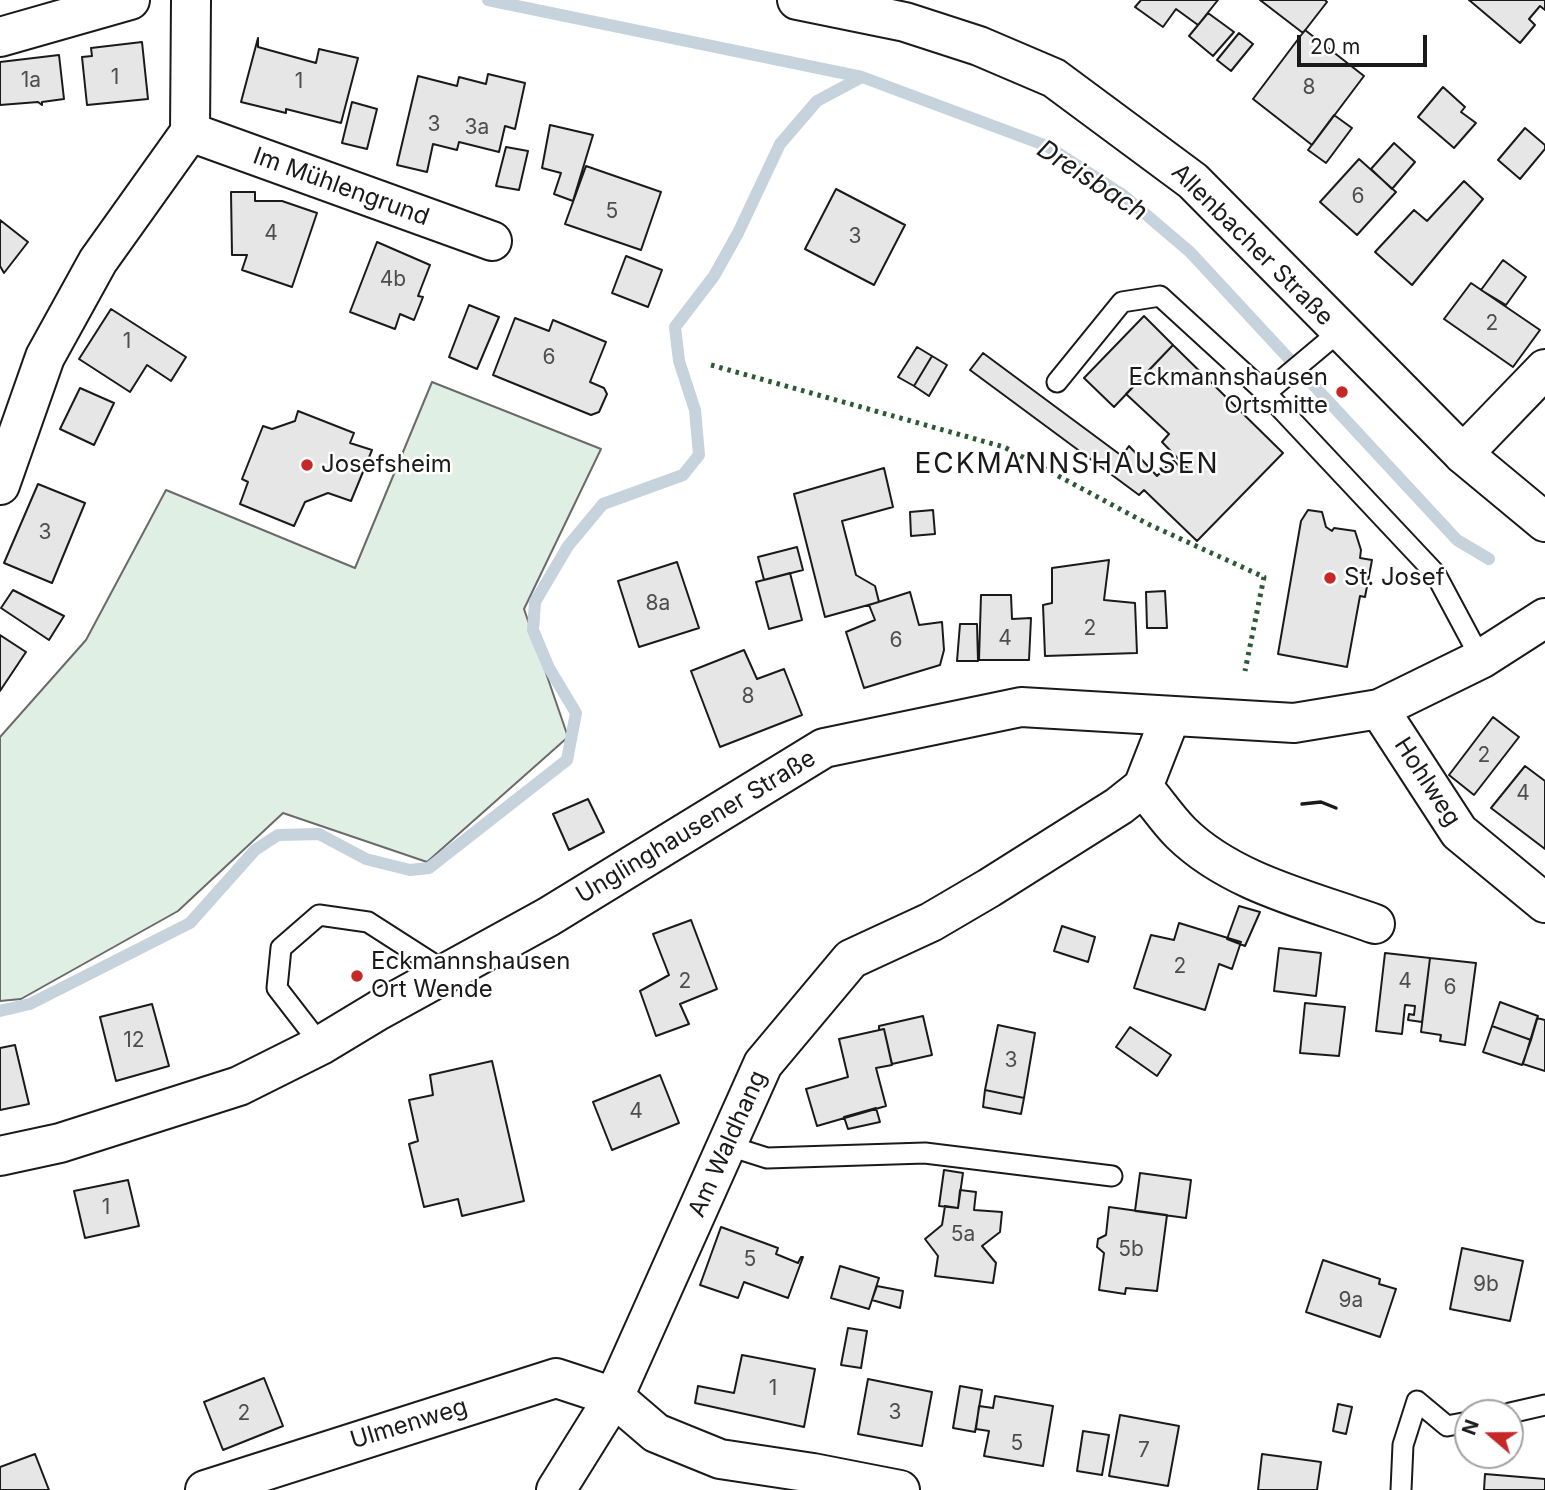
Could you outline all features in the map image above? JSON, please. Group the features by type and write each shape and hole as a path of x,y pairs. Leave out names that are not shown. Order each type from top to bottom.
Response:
{"street":[{"path":"0,37 130,0"},
{"path":"0,485 52,345 98,261 190,132 191,0"},
{"name":"Allenbacher Straße","path":"797,0 905,22 979,46 1054,78 1193,181 1326,343 1545,522"},
{"name":"Im Mühlengrund","path":"190,132 492,241"},
{"path":"1463,454 1545,369"},
{"name":"Unglinghausener Straße","path":"0,1156 60,1143 239,1086 321,1045 446,972 548,917 824,748 1021,708 1294,723 1379,709 1481,659 1545,618"},
{"name":"Hohlweg","path":"1379,709 1459,832 1545,903"},
{"path":"1170,718 1143,787 1181,833 1217,861 1266,885 1375,924"},
{"name":"Am Waldhang","path":"556,1490 614,1397 763,1064 851,959 931,922 989,888 1119,806 1143,787"},
{"name":"Ulmenweg","path":"205,1490 556,1378 614,1397"},
{"path":"614,1397 656,1433 720,1459 813,1472 900,1490"}],"lane":[{"path":"1057,382 1122,302 1160,296 1271,388 1435,573 1481,659"},
{"path":"1271,388 1326,343"},
{"path":"321,1045 277,988 281,948 319,915 369,922 446,972"},
{"path":"726,1145 766,1158 925,1153 1112,1176"},
{"path":"1401,1490 1403,1445 1417,1401 1447,1426 1454,1425"},
{"path":"1524,1410 1545,1405"}],"green space":[{"path":"432,382 601,449 524,609 568,737 427,862 283,813 178,911 21,999 0,1001 0,737 86,640 166,490 355,568"}],"building":[{"path":"1141,0 1218,0 1198,25 1176,9 1163,27 1135,7"},
{"path":"1260,0 1325,0 1327,2 1303,33"},
{"path":"1469,0 1545,0 1545,10 1540,6 1529,19 1535,25 1520,43"},
{"path":"1208,13 1234,32 1213,56 1189,36"},
{"path":"1305,30 1364,76 1312,145 1253,99"},
{"path":"1239,33 1253,44 1231,71 1217,60"},
{"path":"258,38 258,47 316,63 319,49 358,58 341,123 286,109 286,113 241,102"},
{"path":"142,42 148,99 87,105 82,57 92,56 91,48"},
{"path":"59,55 64,99 42,102 42,105 38,102 0,105 0,62"},
{"path":"488,74 525,83 515,129 505,126 499,152 459,142 457,150 433,144 427,172 397,165 418,76 457,86 459,77 486,84"},
{"path":"1443,87 1465,107 1461,112 1476,123 1454,148 1418,117"},
{"path":"352,102 377,109 367,149 342,143"},
{"path":"1334,115 1352,128 1326,163 1308,150"},
{"path":"550,125 593,135 573,201 554,194 561,173 542,168"},
{"path":"1525,128 1545,145 1545,149 1520,179 1498,160"},
{"path":"1394,143 1415,162 1392,189 1371,169"},
{"path":"506,147 528,151 519,190 496,186"},
{"path":"1359,159 1396,192 1357,235 1320,202"},
{"path":"586,166 661,192 641,250 565,224"},
{"path":"1464,181 1483,199 1412,285 1375,252 1414,210 1427,221"},
{"path":"836,189 905,225 874,285 805,249"},
{"path":"231,192 255,192 255,201 282,201 317,213 292,287 242,270 247,255 232,255"},
{"path":"0,220 28,242 4,273 0,266"},
{"path":"377,242 430,265 418,296 423,297 414,320 400,314 395,329 350,312"},
{"path":"626,256 662,270 648,307 612,293"},
{"path":"1503,260 1526,277 1506,305 1481,290"},
{"path":"1471,283 1540,330 1513,367 1444,319"},
{"path":"469,305 499,317 477,369 449,357"},
{"path":"111,309 186,357 171,381 147,365 130,392 79,359"},
{"path":"1144,316 1173,345 1114,407 1084,378"},
{"path":"515,318 549,331 553,320 606,342 590,382 604,388 607,394 599,412 591,415 493,375"},
{"path":"1173,345 1283,453 1197,541 1144,490 1139,495 970,370 983,353 1122,456 1129,446 1157,476 1173,460 1185,472 1188,469 1162,442 1169,434 1126,394"},
{"path":"917,347 932,356 914,386 898,377"},
{"path":"932,356 947,365 929,396 914,386"},
{"path":"80,388 114,403 94,445 60,429"},
{"name":"Josefsheim","path":"298,411 354,433 350,443 372,450 351,501 328,493 305,502 294,526 240,504 248,482 242,479 263,426 272,429 295,421"},
{"path":"884,468 893,507 842,521 856,575 875,586 879,602 825,617 794,494"},
{"path":"38,484 85,503 52,583 4,563"},
{"path":"933,510 935,534 911,536 910,512"},
{"name":"St. Josef","path":"1308,510 1322,512 1326,527 1332,531 1334,528 1355,531 1361,550 1360,558 1372,560 1365,597 1360,596 1347,667 1278,654 1301,521"},
{"path":"797,547 803,570 764,580 758,557"},
{"path":"1109,560 1104,600 1135,603 1137,653 1045,656 1043,605 1052,603 1052,568"},
{"path":"677,562 699,628 639,647 618,581"},
{"path":"790,573 802,620 769,629 756,582"},
{"path":"13,590 64,616 49,640 1,608"},
{"path":"1165,591 1167,628 1147,628 1146,592"},
{"path":"910,592 919,625 942,622 944,650 940,665 864,688 846,632 875,620 869,605"},
{"path":"981,595 1011,595 1012,619 1031,618 1029,660 979,660"},
{"path":"960,624 977,624 978,661 957,661"},
{"path":"0,635 26,652 0,691"},
{"path":"744,650 757,679 784,669 802,715 720,747 691,671"},
{"path":"1493,717 1519,737 1474,795 1449,775"},
{"path":"1525,766 1545,781 1545,849 1491,808"},
{"path":"588,799 604,832 569,850 553,814"},
{"path":"1239,906 1260,912 1245,946 1227,939"},
{"path":"691,920 717,989 680,1004 689,1024 656,1036 640,991 669,975 653,934"},
{"path":"1179,923 1241,942 1232,969 1219,964 1205,1010 1134,988 1151,935 1174,940"},
{"path":"1062,926 1095,937 1088,962 1054,951"},
{"path":"1279,948 1321,953 1316,996 1274,991"},
{"path":"1385,953 1430,958 1422,1022 1408,1020 1409,1014 1414,1015 1415,1006 1405,1005 1402,1034 1376,1031"},
{"path":"1430,958 1476,963 1465,1045 1440,1041 1441,1035 1421,1032"},
{"path":"1500,1002 1538,1016 1531,1040 1492,1026"},
{"path":"1305,1003 1345,1007 1339,1056 1300,1053"},
{"path":"152,1004 169,1066 116,1081 100,1017"},
{"path":"923,1016 932,1055 892,1064 884,1029 879,1030 879,1026"},
{"path":"1537,1018 1545,1020 1545,1071 1523,1064"},
{"path":"998,1025 1035,1033 1024,1098 985,1090"},
{"path":"1492,1026 1531,1040 1522,1065 1483,1052"},
{"path":"1130,1027 1171,1055 1157,1076 1116,1047"},
{"path":"884,1029 892,1065 876,1068 886,1106 817,1126 806,1089 848,1077 839,1039"},
{"path":"15,1045 29,1104 0,1110 0,1048"},
{"path":"492,1061 524,1201 462,1216 458,1199 424,1207 409,1144 418,1141 409,1100 433,1095 430,1075"},
{"path":"660,1075 679,1123 612,1150 593,1102"},
{"path":"985,1090 1024,1098 1021,1114 983,1107"},
{"path":"876,1108 880,1122 848,1129 844,1117"},
{"path":"944,1170 963,1173 958,1208 939,1206"},
{"path":"1140,1173 1191,1180 1186,1218 1135,1211"},
{"path":"128,1180 139,1226 85,1238 74,1191"},
{"path":"960,1190 976,1192 974,1210 1002,1212 1000,1232 982,1246 996,1263 993,1283 935,1276 938,1256 925,1239 942,1225 945,1206 958,1208"},
{"path":"1109,1207 1167,1215 1157,1291 1126,1288 1125,1294 1099,1290 1104,1253 1097,1247 1098,1239 1106,1235"},
{"path":"721,1227 778,1248 776,1254 798,1263 803,1257 788,1298 744,1282 738,1298 700,1285"},
{"path":"1462,1248 1523,1261 1510,1321 1450,1309"},
{"path":"1323,1260 1380,1279 1379,1284 1396,1289 1380,1337 1306,1312"},
{"path":"840,1266 879,1278 869,1309 831,1298"},
{"path":"877,1286 903,1291 900,1308 872,1300"},
{"path":"848,1328 867,1331 861,1368 841,1365"},
{"path":"742,1355 815,1369 804,1427 695,1403 698,1386 734,1393"},
{"path":"264,1378 283,1426 223,1450 204,1402"},
{"path":"868,1379 932,1392 922,1446 858,1434"},
{"path":"960,1386 982,1390 975,1432 953,1428"},
{"path":"995,1396 1053,1406 1043,1466 984,1456 989,1431 976,1429 979,1406 993,1408"},
{"path":"1338,1404 1352,1407 1346,1434 1333,1431"},
{"path":"1120,1415 1179,1426 1168,1486 1109,1476"},
{"path":"1083,1431 1109,1435 1102,1475 1077,1471"},
{"path":"35,1454 49,1490 0,1490 0,1467"},
{"path":"1262,1454 1321,1462 1317,1490 1258,1490"},
{"path":"1485,1474 1545,1479 1545,1490 1484,1490"}],"waterway":[{"name":"Dreisbach","path":"488,0 862,77 1047,146 1123,195 1190,252 1457,540 1489,559"},
{"path":"0,1011 30,1004 190,923 255,850 278,835 319,834 366,859 410,870 429,868 567,760 576,713 549,668 533,630 535,602 568,546 603,504 683,475 699,455 695,410 679,361 675,327 714,276 738,233 780,144 817,101 862,77"}],"hedge":[{"path":"711,365 1004,447 1148,524 1264,577 1245,671"}],"wall":[{"path":"1302,804 1321,802 1336,808"}],"place":[{"name":"Eckmannshausen Ortsmitte","path":"1342,392"},
{"name":"Josefsheim","path":"307,465"},
{"name":"St. Josef","path":"1330,578"},
{"name":"Eckmannshausen Ort Wende","path":"357,976"}],"district":[{"name":"ECKMANNSHAUSEN","path":"1067,465"}]}
